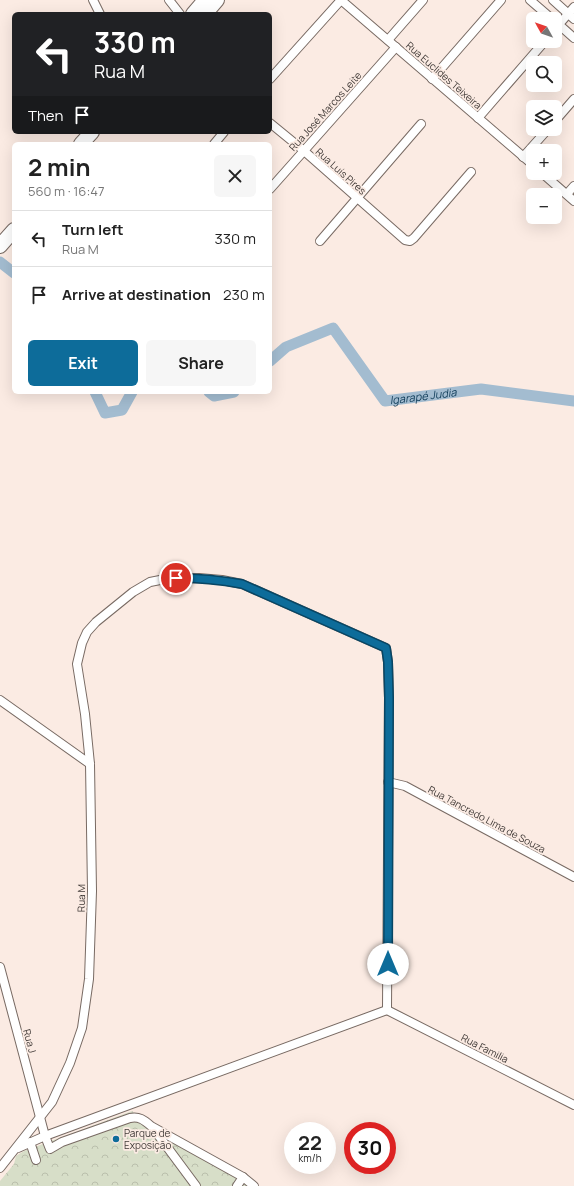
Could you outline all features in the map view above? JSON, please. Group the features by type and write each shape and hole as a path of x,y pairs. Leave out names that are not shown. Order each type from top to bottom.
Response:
{"highway":[{"path":"195,12 205,0"},
{"path":"207,12 217,0"},
{"path":"83,142 90,134"},
{"path":"93,142 100,134"},
{"path":"0,236 12,226"},
{"path":"0,246 12,227"}],"street":[{"path":"93,0 99,12"},
{"path":"169,0 178,12"},
{"path":"272,77 341,0"},
{"name":"Rua Euclides Teixeira","path":"341,0 526,159"},
{"path":"388,40 422,0"},
{"path":"432,79 501,0"},
{"path":"530,0 544,12"},
{"path":"553,0 572,13 562,20"},
{"path":"562,29 574,38"},
{"name":"Rua José Marcos Leite","path":"272,187 396,47"},
{"path":"478,118 539,48"},
{"path":"562,113 574,99"},
{"path":"320,240 421,124"},
{"name":"Rua Luís Pires","path":"272,125 405,240 413,240 472,172"},
{"path":"216,142 222,134"},
{"path":"523,157 542,136"},
{"path":"550,180 574,201"},
{"path":"567,194 574,186"},
{"name":"Rua M","path":"0,1168 40,1120 52,1102 60,1088 82,1028 88,979 92,891 90,764 85,714 76,664 80,648 87,632 96,622 133,592 150,582 165,579 199,578 222,580 242,584 386,648 388,662 388,782"},
{"path":"0,700 90,764"},
{"path":"16,1149 45,1136 387,1010 388,782"},
{"name":"Rua Tancredo Lima de Souza","path":"388,782 406,786 574,877"},
{"name":"Rua J","path":"0,968 40,1120"},
{"name":"Rua Familia","path":"387,1010 574,1105"},
{"path":"40,1120 50,1149 62,1142 130,1118 136,1117 143,1119 151,1126 196,1186"},
{"path":"151,1126 243,1177 254,1186"},
{"path":"30,1142 36,1160"},
{"path":"237,1186 243,1177"}],"green space":[{"name":"Parque de Exposição","path":"132,1111 151,1126 254,1186 0,1186 0,1181 14,1164 16,1156 24,1151"}],"waterway":[{"name":"Igarapé Judia","path":"0,262 12,271"},
{"name":"Igarapé Judia","path":"272,359 286,347 333,328 385,401 481,389 574,401"},
{"name":"Igarapé Judia","path":"96,394 105,413 122,410 131,394"},
{"name":"Igarapé Judia","path":"212,394 214,396 224,394"}],"place":[{"name":"Parque de Exposição","path":"116,1139"}],"route":[{"path":"176,578 222,580 242,584 386,648 388,654 389,698 388,964"}]}
